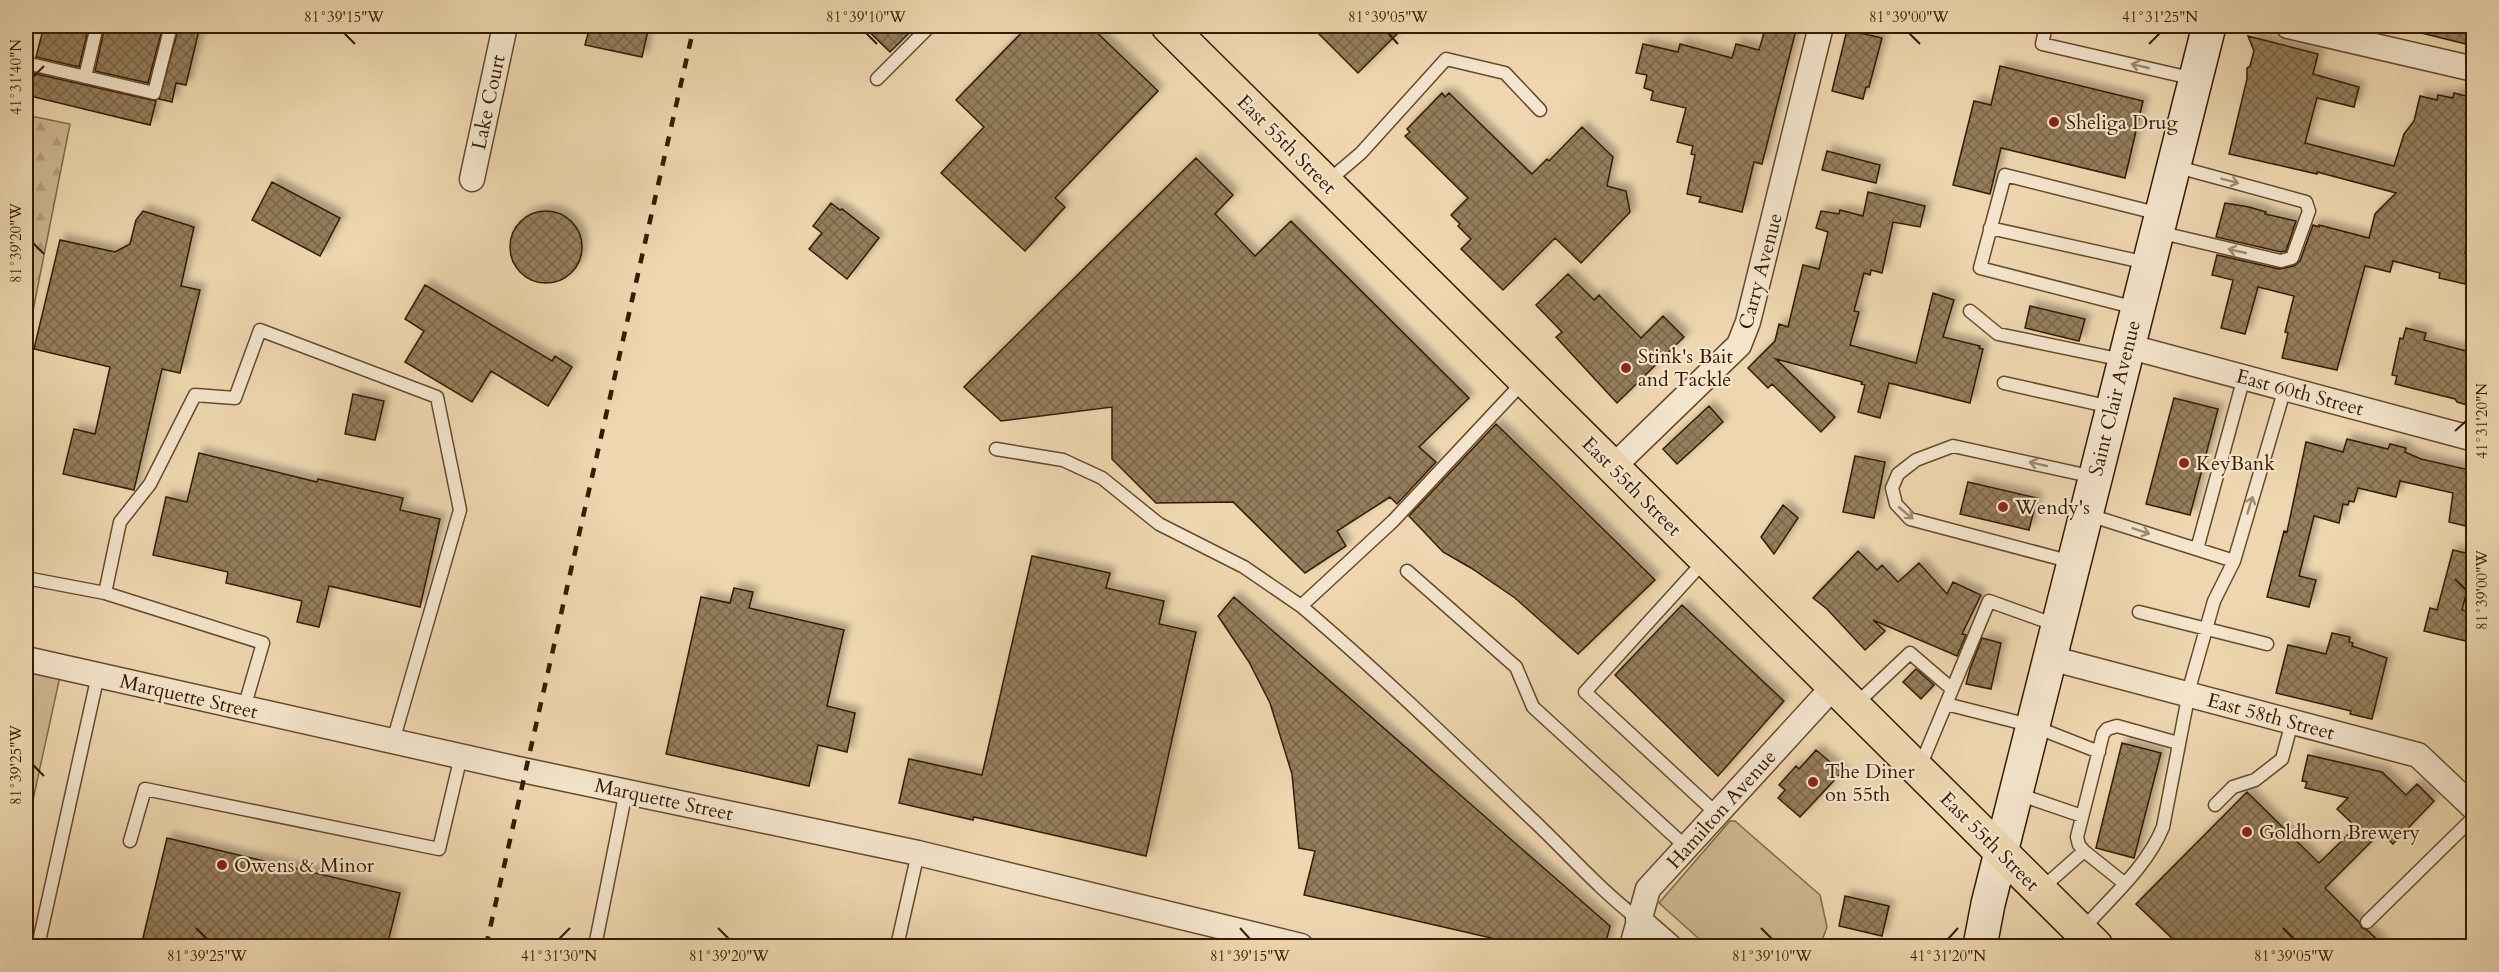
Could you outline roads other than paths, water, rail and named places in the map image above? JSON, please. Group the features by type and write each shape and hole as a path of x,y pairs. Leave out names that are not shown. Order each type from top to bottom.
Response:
{"main road":[{"name":"East 55th Street","path":"1168,26 2089,939"},
{"name":"Saint Clair Avenue","path":"1980,946 2085,514 2209,26"}],"street":[{"name":"Lake Court","path":"472,179 505,26"},
{"name":"Carry Avenue","path":"1613,467 1739,345 1748,322 1821,26"},
{"path":"2288,26 2474,69"},
{"name":"East 60th Street","path":"2126,353 2244,377 2474,439"},
{"name":"East 58th Street","path":"2050,658 2418,755 2474,808"},
{"name":"Marquette Street","path":"26,659 461,756 918,853 1244,940 1301,946"},
{"name":"Hamilton Avenue","path":"1632,946 1648,889 1717,814 1844,696"},
{"path":"1638,919 1669,946"}],"lane":[{"path":"85,77 97,26"},
{"path":"26,63 154,93 171,26"},
{"path":"877,79 930,26"},
{"path":"2046,26 2042,44 2197,79"},
{"path":"1326,183 1361,153 1446,59 1506,73 1540,110"},
{"path":"2137,308 1980,268 1990,228 2005,175 2281,261 2292,258 2309,211 2306,202 2173,166"},
{"path":"1990,228 2148,264"},
{"path":"1970,311 1998,334 2126,353"},
{"path":"105,593 120,522 150,484 195,395 235,398 260,330 437,397 459,510 393,741"},
{"path":"2197,549 2244,377"},
{"path":"1301,606 1393,521 1526,380"},
{"path":"2004,383 2112,407"},
{"path":"2089,939 2124,883 2152,848 2163,827 2187,694 2214,601 2234,561 2285,388"},
{"path":"2073,563 1910,519 1896,504 1892,488 1898,474 1916,460 1953,446 2095,477"},
{"path":"996,449 1063,460 1102,478 1159,524 1244,567 1301,606 1367,663 1546,833 1607,896 1638,919"},
{"path":"2085,514 2234,561"},
{"path":"1706,559 1585,692 1717,814"},
{"path":"1407,571 1516,667 1533,707 1686,847"},
{"path":"26,578 105,593 263,643 244,708"},
{"path":"1919,770 1989,601 2058,625"},
{"path":"2139,612 2267,644"},
{"path":"1844,696 1910,653 1952,689"},
{"path":"38,946 98,675"},
{"path":"1946,704 2033,726 2099,752"},
{"path":"2215,805 2233,787 2255,780 2282,759 2292,722"},
{"path":"2124,883 2084,851 2077,837 2103,734 2107,729 2117,726 2178,743"},
{"path":"130,841 144,789 439,849 461,756"},
{"path":"595,946 626,791"},
{"path":"2016,793 2082,816"},
{"path":"2367,922 2474,817"},
{"path":"2040,890 2084,851"},
{"path":"897,946 918,853"}],"railway":[{"path":"486,946 694,26"}],"place":[{"name":"Sheliga Drug","path":"2054,122"},
{"name":"Stink's Bait and Tackle","path":"1626,368"},
{"name":"KeyBank","path":"2184,463"},
{"name":"Wendy's","path":"2003,507"},
{"name":"The Diner on 55th","path":"1813,782"},
{"name":"Goldhorn Brewery","path":"2247,832"},
{"name":"Owens & Minor","path":"222,865"}]}
